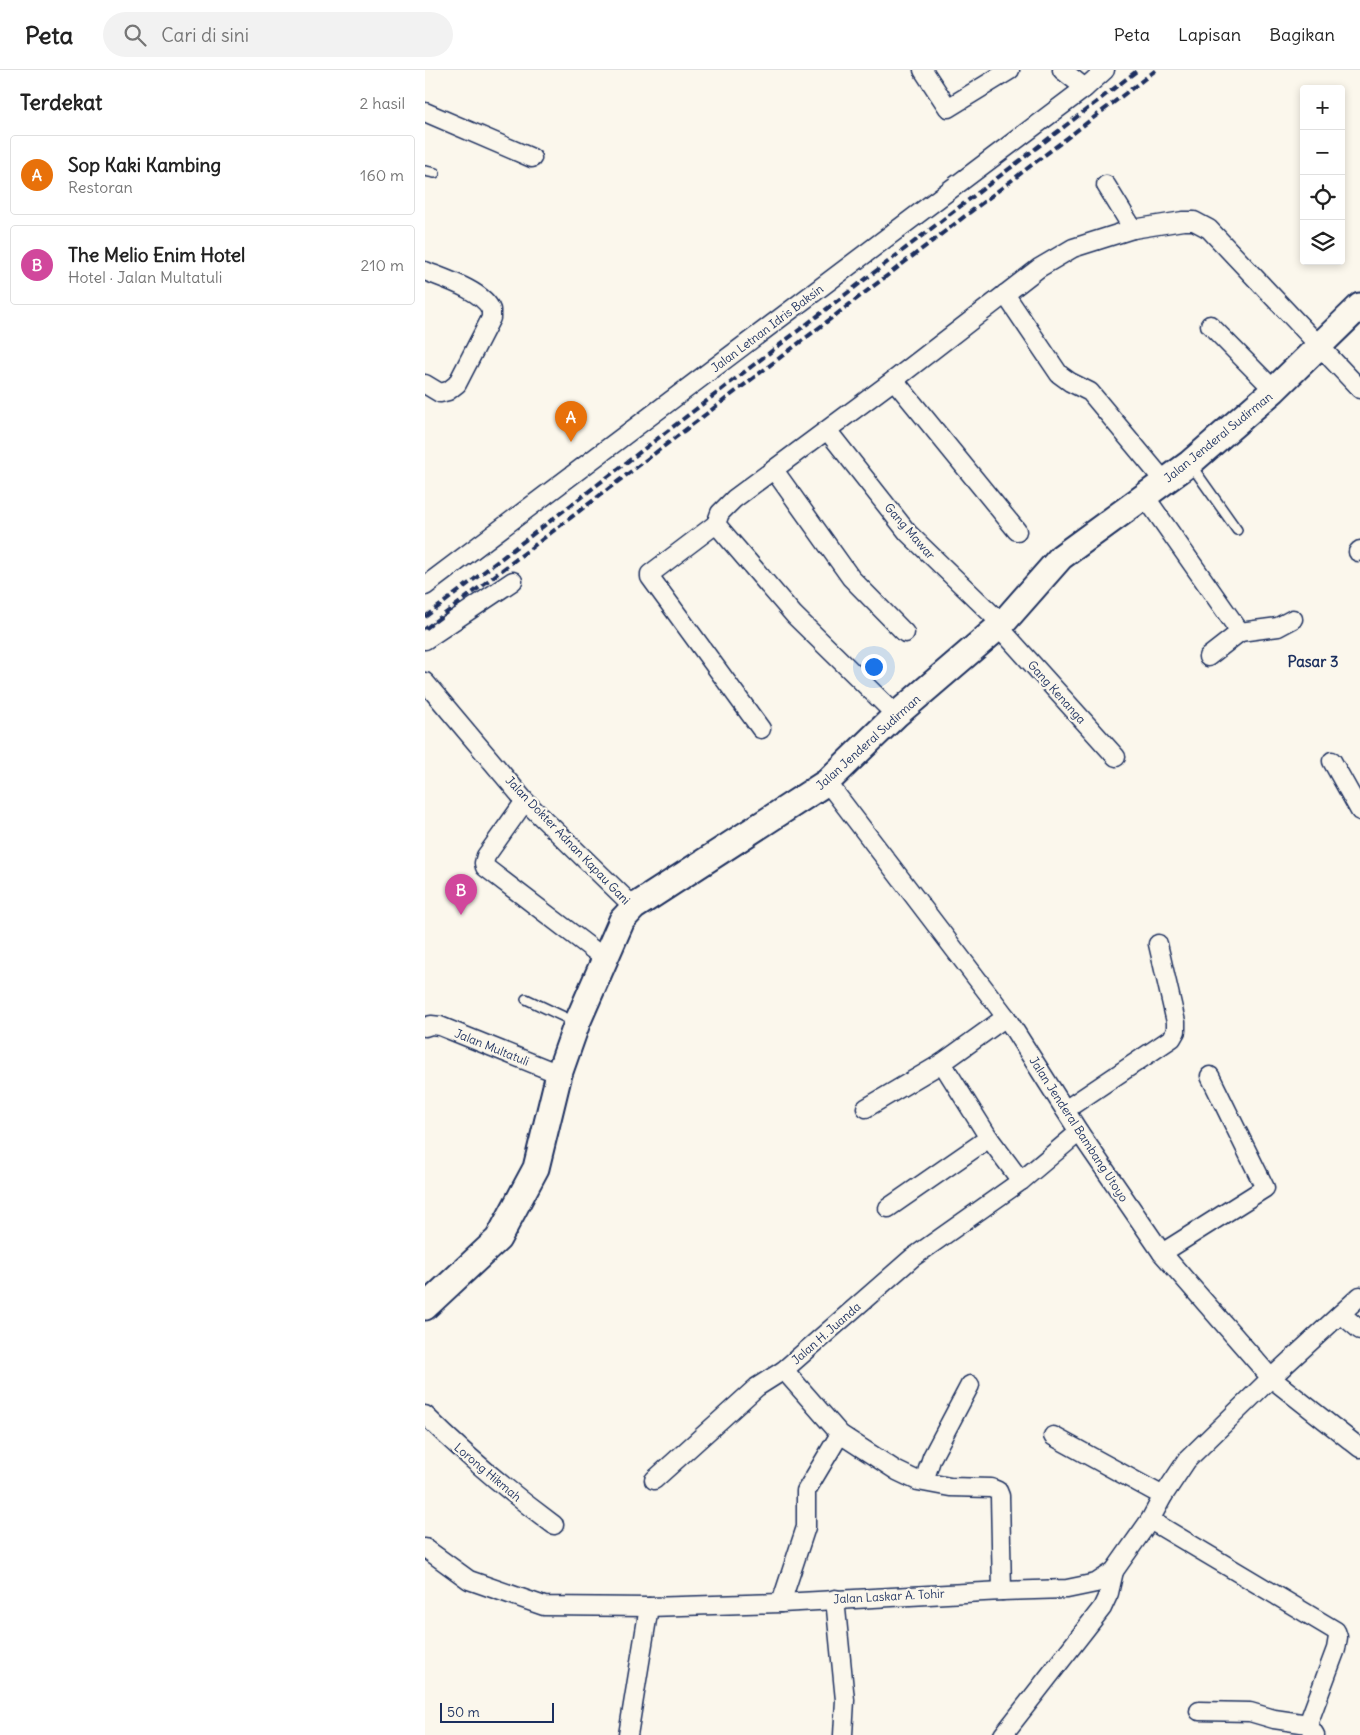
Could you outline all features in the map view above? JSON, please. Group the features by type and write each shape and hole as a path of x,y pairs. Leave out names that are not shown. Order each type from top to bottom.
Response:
{"main road":[{"name":"Jalan Jenderal Sudirman","path":"425,1307 498,1239 536,1168 559,1074 577,1023 621,920 633,907 827,782 896,716 1000,626 1061,557 1190,463 1274,390 1360,306"}],"street":[{"path":"923,70 948,108 1010,70"},
{"path":"1062,70 1085,88"},
{"name":"Jalan Letnan Idris Baksin","path":"425,586 1085,88 1105,70"},
{"path":"425,112 532,158"},
{"path":"1106,185 1133,229"},
{"path":"761,730 650,574 716,524 720,512 729,503 894,380 1039,268 1073,248 1133,229 1183,221 1200,223 1209,229 1360,388"},
{"path":"425,271 464,286 479,296 491,309 491,318 457,384 448,391 440,393 425,384"},
{"path":"1005,294 1059,374 1090,392 1164,481"},
{"path":"1210,325 1274,390"},
{"path":"894,380 1017,531"},
{"name":"Gang Mawar","path":"827,430 908,534 1000,626"},
{"path":"773,470 851,578 905,633"},
{"path":"1144,495 1240,632"},
{"path":"716,524 794,614 896,716"},
{"path":"425,640 513,581"},
{"path":"1208,657 1240,632 1278,627 1293,619"},
{"name":"Gang Kenanga","path":"1000,626 1116,757"},
{"name":"Jalan Dokter Adnan Kapau Gani","path":"425,682 525,801 633,907"},
{"path":"1332,761 1355,793 1360,811"},
{"name":"Jalan Jenderal Bambang Utoyo","path":"827,782 1006,1017 1079,1132 1162,1253 1271,1378 1360,1448"},
{"path":"525,801 486,856 485,867 604,958"},
{"path":"1065,1110 1172,1038 1176,1031 1176,1022 1158,944"},
{"path":"866,1108 942,1063 1006,1017"},
{"name":"Jalan Multatuli","path":"425,1028 431,1025 440,1026 559,1074"},
{"path":"942,1063 989,1138 1021,1181"},
{"path":"1162,1253 1265,1188 1210,1076"},
{"name":"Jalan H. Juanda","path":"1002,1590 998,1491 991,1488 950,1487 918,1481 897,1471 840,1434 784,1370 911,1258 1021,1181 1079,1132"},
{"path":"888,1208 989,1138"},
{"name":"Jalan Laskar A. Tohir","path":"425,1548 469,1580 544,1606 649,1607 781,1603 1002,1590 1067,1589 1096,1583 1114,1571 1150,1520 1163,1496 1187,1460 1271,1378 1360,1296"},
{"path":"1341,1314 1360,1330"},
{"path":"653,1480 757,1387 784,1370"},
{"path":"923,1481 932,1457 970,1384"},
{"name":"Lorong Hikmah","path":"425,1415 461,1450 509,1491 554,1525"},
{"path":"781,1603 806,1527 806,1491 840,1434"},
{"path":"1053,1436 1163,1496"},
{"path":"1150,1520 1336,1631 1338,1637 1312,1730 1250,1712 1199,1711"},
{"path":"1003,1735 1102,1608 1109,1593 1114,1571"},
{"path":"835,1599 845,1700 843,1735"},
{"path":"628,1735 649,1607"}],"lane":[{"path":"425,170 435,173"},
{"path":"1190,463 1237,530"},
{"path":"526,999 577,1023"}],"railway":[{"path":"425,617 1138,70"},
{"path":"425,629 1156,70"}],"place":[{"name":"Sop Kaki Kambing","path":"571,442"},
{"name":"The Melio Enim Hotel","path":"461,915"}],"district":[{"name":"Pasar 3","path":"1313,661"}]}
